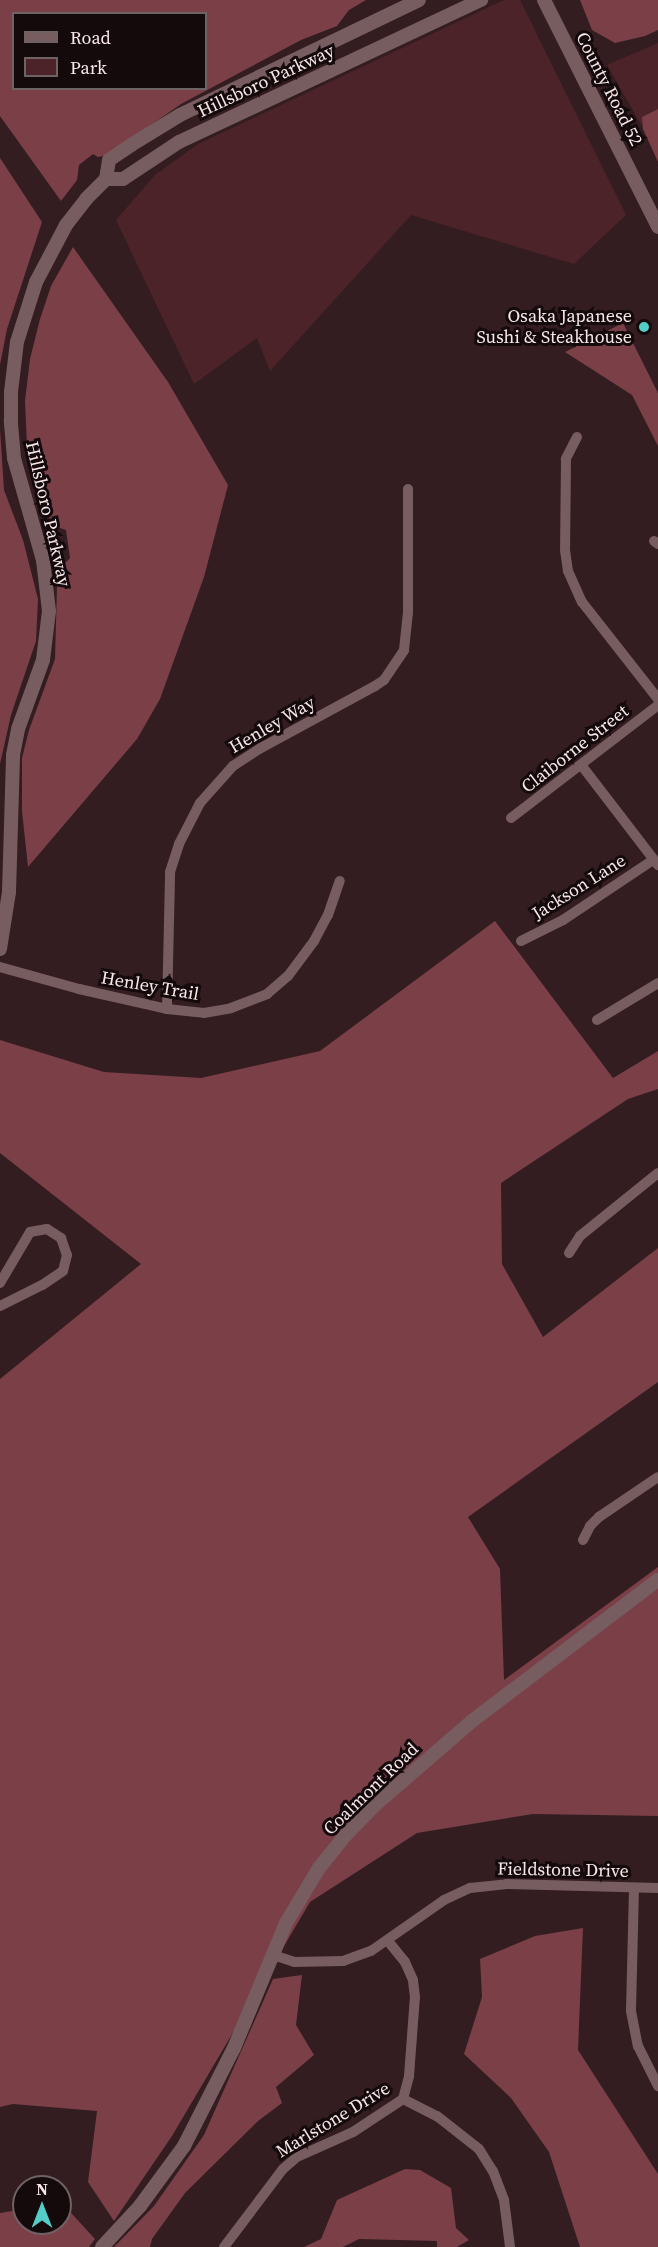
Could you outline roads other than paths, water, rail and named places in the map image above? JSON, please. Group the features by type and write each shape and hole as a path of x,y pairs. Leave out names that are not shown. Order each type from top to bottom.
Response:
{"street":[{"name":"Hillsboro Parkway","path":"0,949 9,892 13,755 18,729 43,660 49,611 43,560 14,458 10,408 15,355 25,313 44,264 77,210 106,179 110,160 180,115 419,0"},
{"name":"Hillsboro Parkway","path":"106,179 123,179 179,142 481,0"},
{"name":"County Road 52","path":"544,0 658,227"},
{"path":"366,25 379,48"},
{"path":"577,437 566,459 565,550 568,571 582,602 658,699"},
{"name":"Henley Way","path":"166,1009 170,872 179,844 200,803 208,792 242,760 384,680 404,650 408,613 408,489"},
{"name":"Claiborne Street","path":"511,818 582,766 658,705"},
{"path":"582,766 656,862"},
{"name":"Jackson Lane","path":"521,941 563,920 656,862"},
{"name":"Henley Trail","path":"0,967 68,987 166,1009 204,1013 218,1011 267,994 288,976 314,940 328,915 340,881"},
{"path":"597,1020 658,983"},
{"path":"569,1253 585,1231 658,1173"},
{"path":"0,1283 30,1232 47,1229 61,1238 67,1255 63,1271 42,1285 0,1306"},
{"path":"583,1540 590,1526 599,1517 658,1478"},
{"name":"Coalmont Road","path":"102,2247 146,2198 189,2137 234,2048 299,1899 319,1868 375,1805 472,1721 658,1580"},
{"name":"Fieldstone Drive","path":"273,1955 294,1962 343,1961 371,1951 444,1900 470,1888 507,1884 658,1888"},
{"path":"634,1888 632,2024 642,2057 658,2086"},
{"name":"Marlstone Drive","path":"224,2247 270,2184 297,2157 352,2132 403,2099 409,2076 415,1997 413,1980 405,1962 387,1940"},
{"path":"403,2099 437,2116 479,2149 493,2171 504,2200 510,2247"}],"place":[{"name":"Osaka Japanese Sushi & Steakhouse","path":"644,327"}]}
